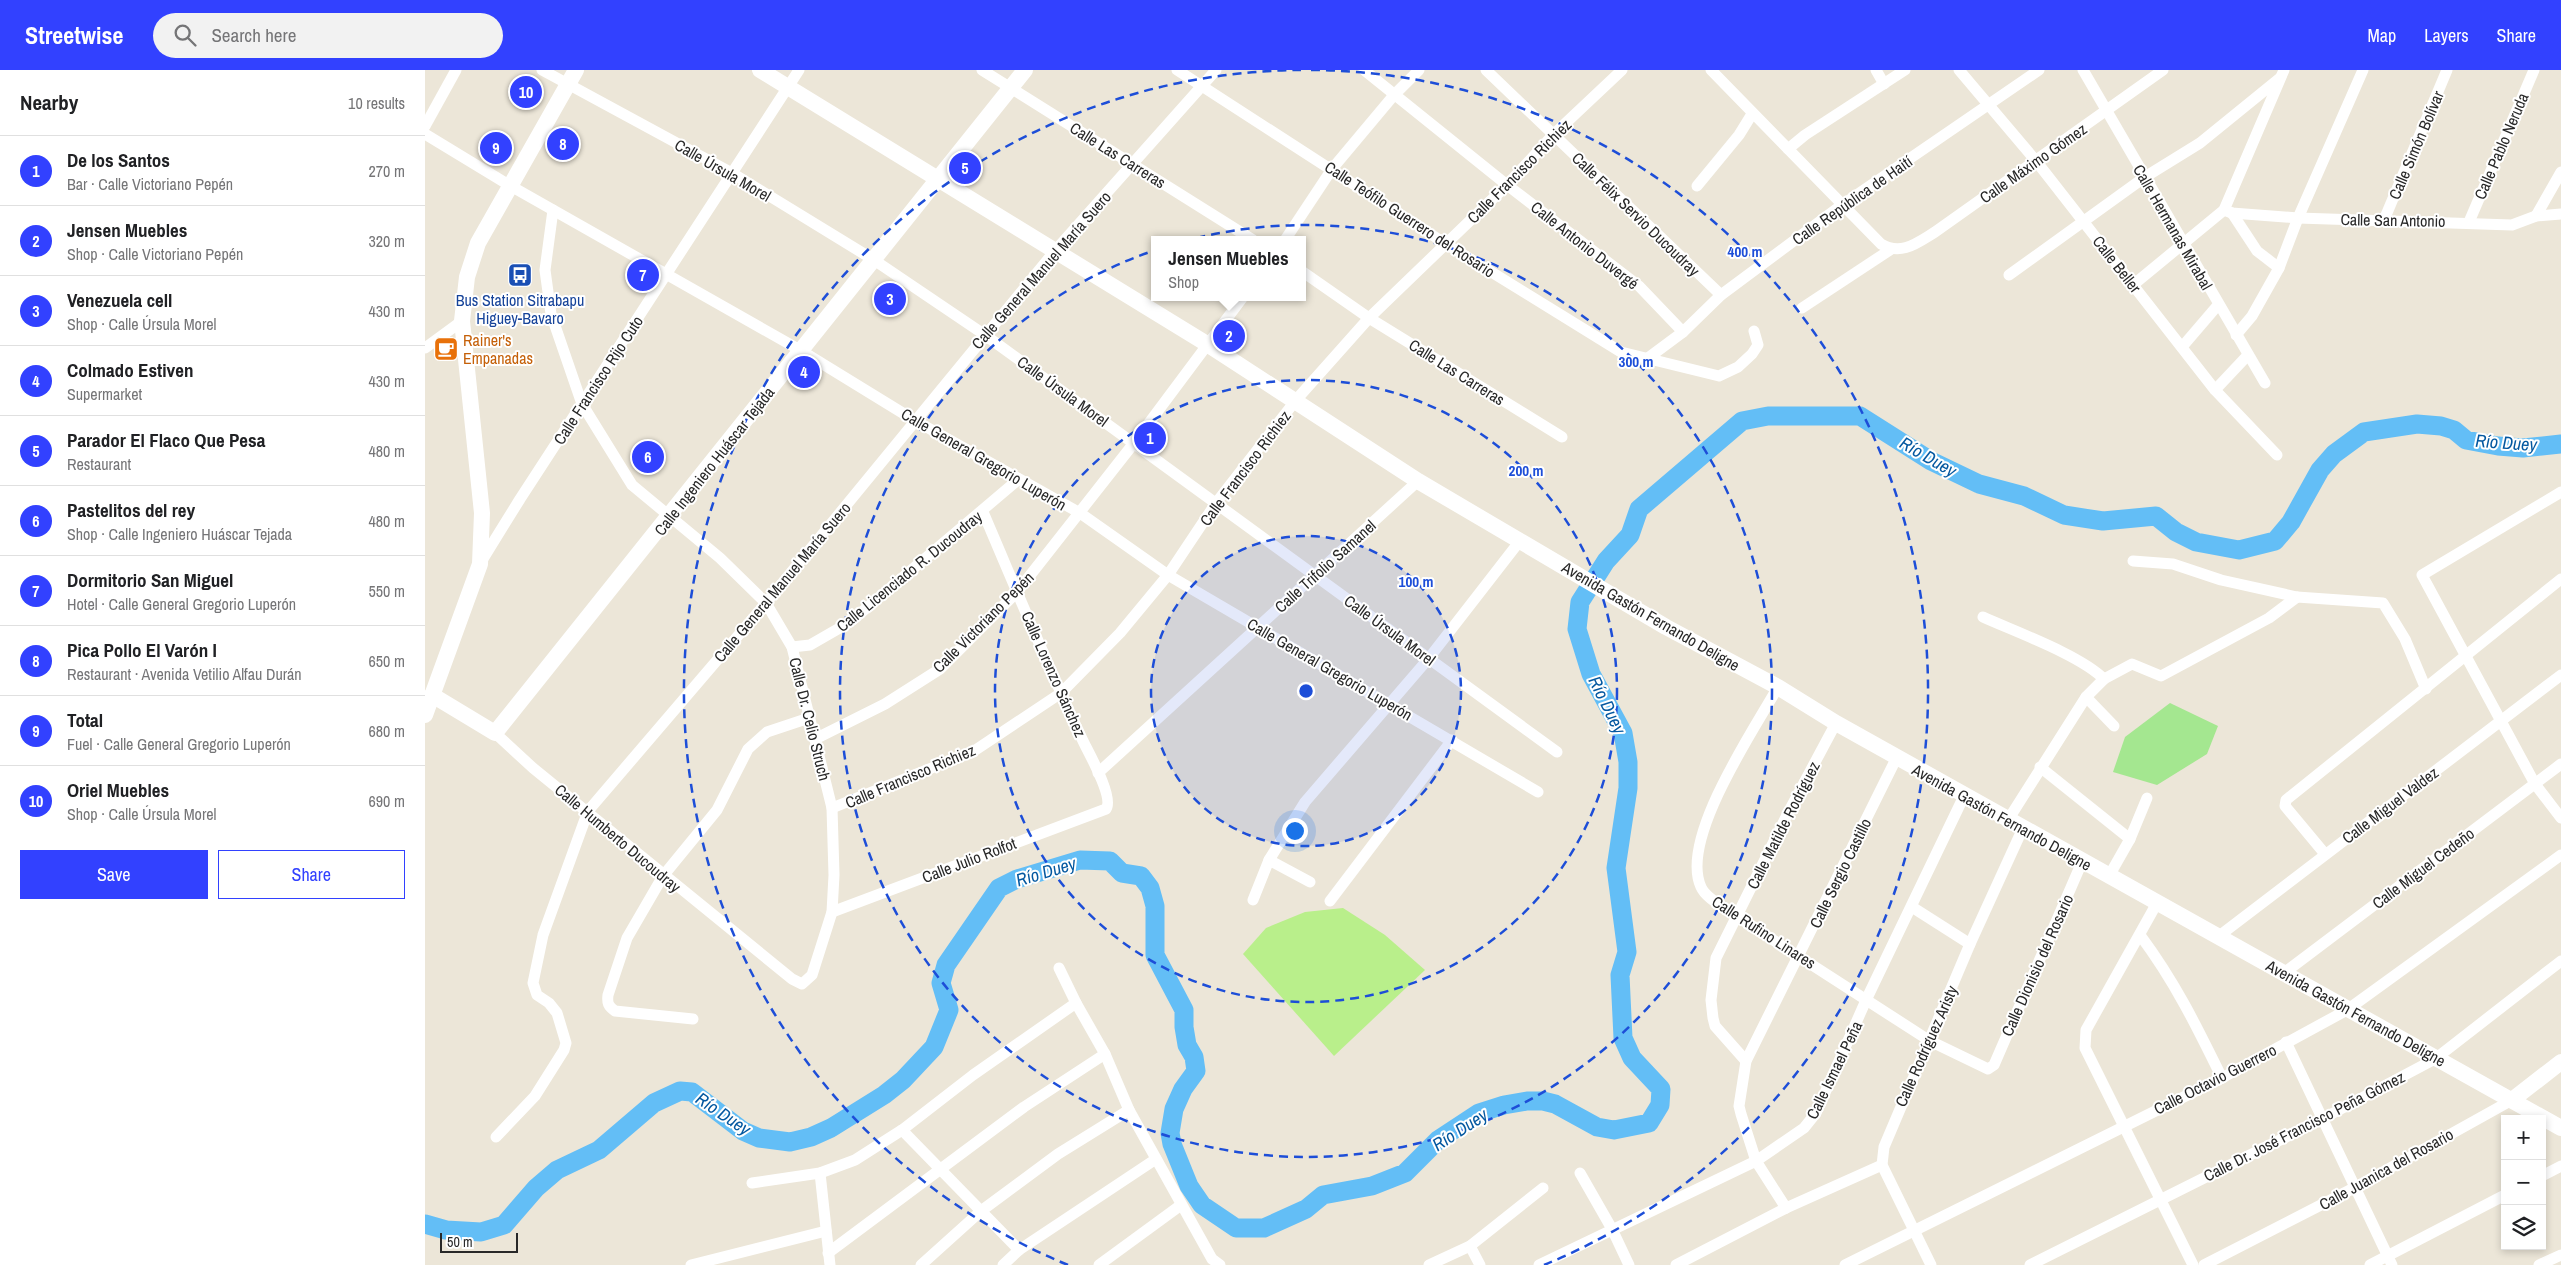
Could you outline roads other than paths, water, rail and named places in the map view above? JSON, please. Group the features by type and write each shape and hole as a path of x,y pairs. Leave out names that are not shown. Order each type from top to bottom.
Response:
{"street":[{"path":"425,126 456,70"},
{"name":"Calle Úrsula Morel","path":"542,70 571,77 874,260 985,335 1557,752"},
{"name":"Avenida Gastón Fernando Deligne","path":"760,70 939,178 1054,252 1207,344 1418,480 1519,542 1666,627 1778,687 1837,724 1965,794 2082,862 2219,936 2347,1010 2561,1128"},
{"name":"Calle Francisco Rijo Cuto","path":"480,564 799,70"},
{"name":"Calle Las Carreras","path":"982,70 1247,236"},
{"name":"Calle Ingeniero Huáscar Tejada","path":"495,734 671,516 800,350 1025,70"},
{"name":"Calle Teófilo Guerrero del Rosario","path":"1177,70 1446,244 1621,352 1719,376 1738,367 1752,354 1758,345 1754,331"},
{"name":"Calle General Manuel María Suero","path":"495,1137 535,1096 564,1050 566,1043 557,1013 549,1003 537,995 533,983 543,935 587,811 766,603 914,420 1054,252 1216,70"},
{"name":"Calle Antonio Duvergé","path":"1364,70 1507,185 1639,286 1683,332"},
{"path":"1288,236 1332,169 1394,95 1419,70"},
{"name":"Calle Félix Servio Ducoudray","path":"1486,70 1721,295"},
{"name":"Calle Francisco Richiez","path":"832,808 974,751 1061,693 1119,633 1168,575 1216,503 1296,400 1369,318 1507,185 1553,135 1622,70"},
{"path":"1711,70 1881,244 1895,250"},
{"path":"1876,70 1884,84"},
{"path":"1789,149 1805,135 1905,70"},
{"name":"Calle Beller","path":"1959,70 2036,161 2215,390 2277,454"},
{"name":"Calle República de Haití","path":"1648,358 1683,332 1721,295 1842,205 2039,70"},
{"name":"Calle Hermanas Mirabal","path":"2083,70 2247,356 2265,383"},
{"name":"Calle Máximo Gómez","path":"1802,308 1895,250 1914,245 1935,232 2106,111 2146,75 2163,70"},
{"path":"2236,335 2252,316 2279,268 2298,218 2363,70"},
{"name":"Calle Simón Bolívar","path":"2384,220 2447,70"},
{"name":"Calle Pablo Neruda","path":"2469,222 2534,70"},
{"path":"2009,275 2145,177 2200,143 2282,74"},
{"path":"2133,285 2183,244 2228,211 2282,74"},
{"path":"425,715 480,564 482,512 462,321 467,277 478,243 571,77"},
{"path":"1697,186 1739,135 1752,114"},
{"name":"Calle General Gregorio Luperón","path":"425,134 509,185 800,350 914,420 1080,513 1168,575 1538,792"},
{"path":"2536,216 2561,172"},
{"name":"Calle Dr. Celio Struch","path":"553,210 545,270 550,306 582,404 632,485 719,558 766,603 791,647 832,808 834,875 832,912 812,975 802,984"},
{"path":"2228,211 2257,251 2279,268"},
{"name":"Calle San Antonio","path":"2228,211 2298,218 2469,222 2512,225 2536,216 2561,214"},
{"name":"Calle Las Carreras","path":"1306,274 1369,318 1562,437"},
{"name":"Calle Victoriano Pepén","path":"815,739 885,704 940,669 1017,592 1134,443 1240,301"},
{"path":"2182,347 2218,305"},
{"path":"425,348 462,321"},
{"path":"2215,390 2247,356"},
{"name":"Calle Licenciado R. Ducoudray","path":"791,647 810,645 850,622 983,512 1019,479"},
{"name":"Calle Trifolio Samanel","path":"1098,773 1418,480"},
{"path":"2561,492 2423,573 2423,577 2535,784 2561,818"},
{"name":"Calle Lorenzo Sánchez","path":"983,512 1061,693 1098,773 1109,801 1106,809"},
{"path":"1253,900 1269,860 1305,802 1429,658 1519,542"},
{"path":"2133,561 2173,564 2221,580 2297,596 2383,602 2405,639 2426,689"},
{"path":"2325,854 2285,806 2286,800 2561,579"},
{"path":"2008,820 2086,697 2104,679 2132,664 2161,676 2269,618 2297,596"},
{"path":"1983,617 2076,660 2095,670 2104,679"},
{"name":"Calle Miguel Valdez","path":"2219,936 2561,675"},
{"name":"Calle Rufino Linares","path":"1778,687 1717,797 1702,831 1698,872 1701,888 1707,895 1737,916 1867,998 1930,1041 1989,1069 1991,1067"},
{"name":"Calle Humberto Ducoudray","path":"433,695 495,734 663,876 791,979 802,984"},
{"path":"2086,697 2114,726"},
{"path":"693,1019 615,1011 607,1003 627,938 663,876 717,810 748,749 767,732 809,718"},
{"name":"Calle Matilde Rodríguez","path":"1746,1061 1715,1026 1711,1000 1717,958 1837,724"},
{"path":"1330,901 1452,740"},
{"name":"Calle Sergio Castillo","path":"1786,1208 1756,1161 1739,1106 1746,1061 1897,757"},
{"name":"Calle Miguel Cedeño","path":"2284,973 2561,764"},
{"path":"2040,767 2130,839"},
{"name":"Calle Ismael Peña","path":"1539,1265 1756,1161 1798,1132 1813,1118 1867,998 1965,794"},
{"path":"2109,876 2130,839 2147,798"},
{"name":"Calle Julio Rolfot","path":"832,912 1106,809"},
{"name":"Calle Rodríguez Aristy","path":"1882,1165 1884,1147 1891,1128 1930,1041 1970,944 2023,828"},
{"name":"Calle Octavio Guerrero","path":"1845,1265 2222,1078 2347,1010 2561,855"},
{"path":"1269,860 1310,882"},
{"name":"Calle Dionisio del Rosario","path":"1991,1067 2082,862"},
{"path":"2157,904 2086,1030 2084,1039 2085,1048 2193,1265"},
{"path":"1912,907 1970,944"},
{"path":"2140,935 2167,971 2222,1078"},
{"name":"Calle Dr. José Francisco Peña Gómez","path":"2031,1265 2159,1199 2322,1119 2435,1058 2561,961"},
{"path":"1059,968 1076,1003 1105,1054 1129,1110 1212,1263"},
{"path":"752,1182 819,1173 855,1160 902,1130 973,1075 1076,1003"},
{"path":"2286,1042 2389,1261"},
{"path":"828,1253 1025,1107 1105,1054"},
{"name":"Calle Juanica del Rosario","path":"2204,1265 2354,1188 2512,1100 2561,1062"},
{"path":"921,1265 981,1211 1059,1154 1129,1110"},
{"path":"902,1130 1019,1250"},
{"path":"1003,1265 1019,1250 1156,1159"},
{"path":"1676,1265 1786,1208 1882,1165 1931,1265"},
{"path":"2546,1174 2561,1166"},
{"path":"819,1173 830,1265"},
{"path":"1580,1173 1612,1229 1629,1265"},
{"path":"1429,1265 1470,1246 1543,1188"},
{"path":"2370,1265 2389,1261 2501,1197"},
{"path":"1099,1265 1181,1205"},
{"path":"691,1265 826,1231"},
{"path":"1470,1246 1480,1265"},
{"path":"2539,1265 2561,1255"}],"waterway":[{"name":"Río Duey","path":"425,1224 446,1230 481,1232 504,1225 536,1188 557,1170 599,1150 654,1103 680,1091 692,1092 743,1131 759,1138 790,1142 811,1137 831,1128 884,1095 903,1080 934,1047 949,1010 941,983 946,965 999,888 1017,879 1080,860 1110,861 1122,873 1141,876 1150,888 1155,906 1155,955 1184,1010 1187,1045 1194,1057 1196,1071 1183,1089 1174,1109 1170,1133 1172,1144 1189,1186 1202,1205 1236,1228 1264,1228 1306,1209 1323,1195 1372,1186 1405,1173 1438,1140 1479,1113 1504,1105 1527,1101 1543,1101 1555,1104 1597,1127 1614,1130 1649,1123 1660,1105 1661,1089 1632,1058 1623,1038 1620,975 1627,952 1616,868 1628,788 1628,762 1623,733 1591,674 1577,629 1580,602 1606,561 1630,535 1639,509 1742,421 1768,416 1860,416 1931,461 1979,484 2024,496 2064,515 2103,521 2156,516 2176,532 2196,542 2239,550 2275,541 2291,522 2320,470 2334,454 2364,432 2417,424 2441,426 2454,430 2466,440 2498,446 2523,448 2561,444"}],"place":[{"name":"Oriel Muebles","path":"526,92"},
{"name":"Pica Pollo El Varón I","path":"563,144"},
{"name":"Total","path":"496,148"},
{"name":"Parador El Flaco Que Pesa","path":"965,168"},
{"name":"Bus Station Sitrabapu Higuey-Bavaro","path":"520,275"},
{"name":"Dormitorio San Miguel","path":"643,275"},
{"name":"Venezuela cell","path":"890,299"},
{"name":"Jensen Muebles","path":"1229,336"},
{"name":"Rainer's Empanadas","path":"446,349"},
{"name":"Colmado Estiven","path":"804,372"},
{"name":"De los Santos","path":"1150,438"},
{"name":"Pastelitos del rey","path":"648,457"}]}
